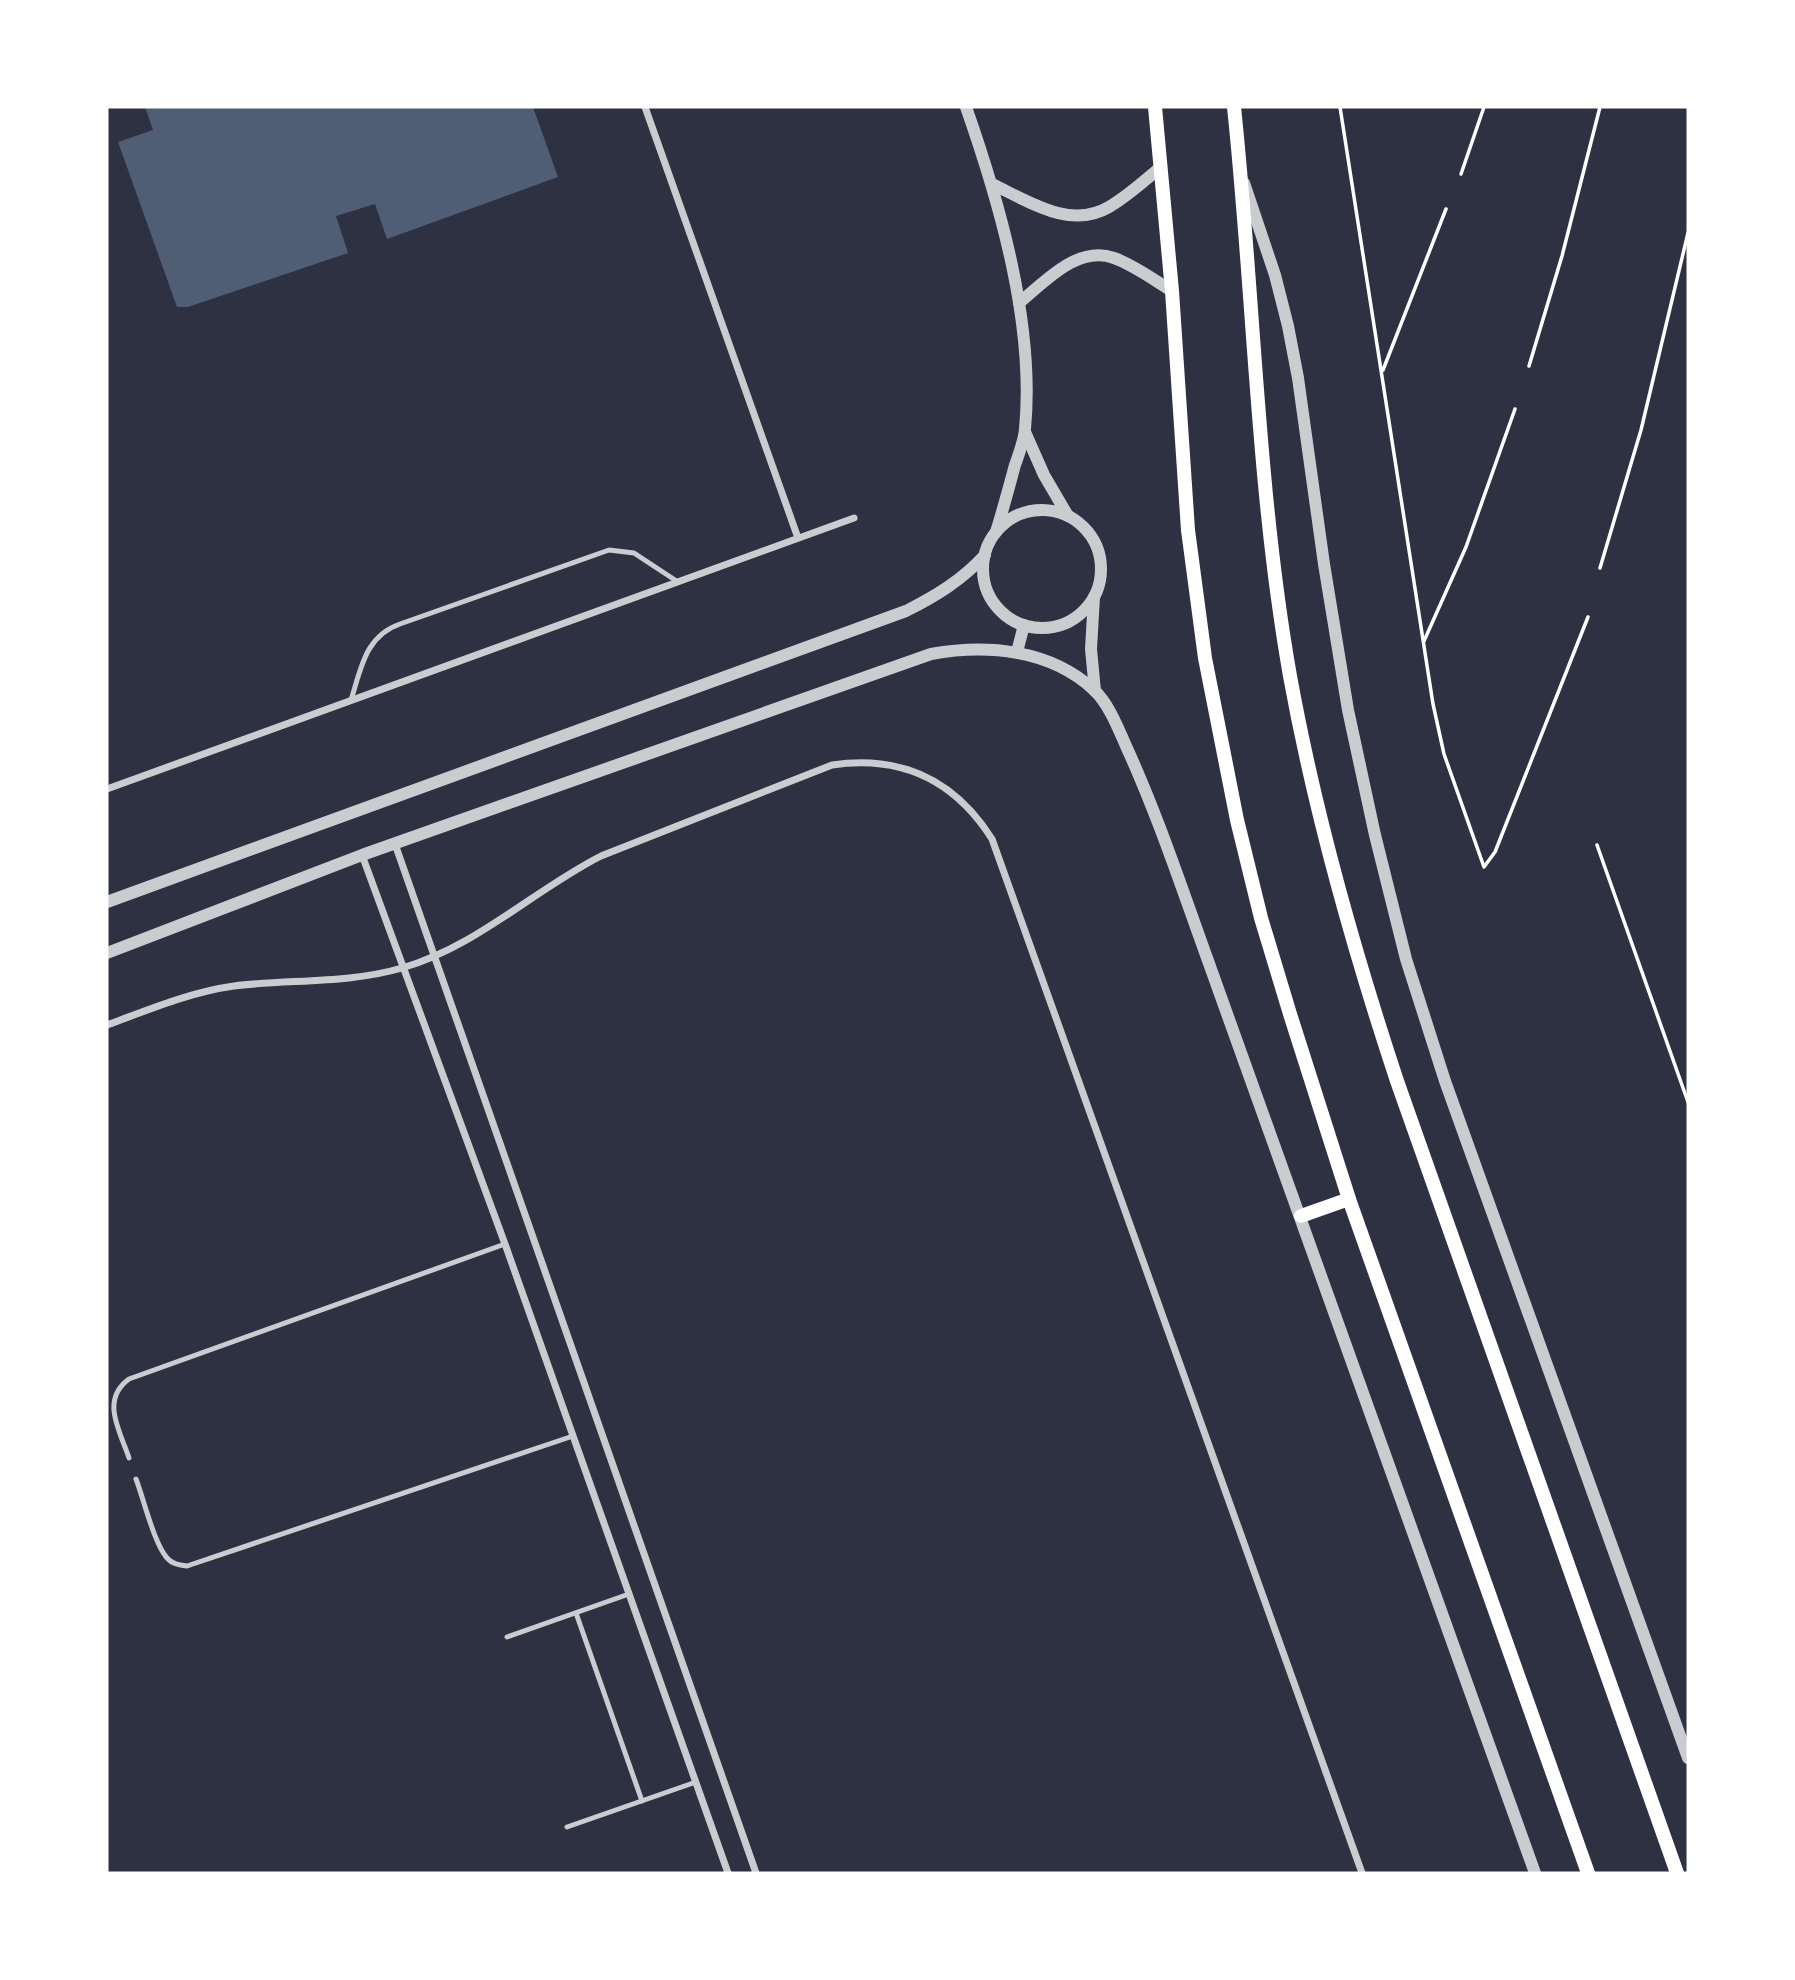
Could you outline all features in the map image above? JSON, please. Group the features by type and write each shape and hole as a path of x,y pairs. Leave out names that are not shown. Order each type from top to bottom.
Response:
{"main road":[{"path":"1155,107 1172,291 1188,530 1216,722 1261,918 1349,1199 1588,1873"},
{"path":"1234,107 1277,581 1290,675 1326,839 1367,990 1397,1081 1677,1873"},
{"path":"1301,1216 1349,1199"}],"street":[{"path":"645,107 798,538"},
{"path":"107,902 906,611 948,588 968,573 985,555 996,532 1025,431 1024,350 1019,303 992,184 966,107"},
{"path":"992,184 1061,214 1085,215 1108,208 1161,167"},
{"path":"1242,176 1275,275 1287,327 1300,391 1348,709 1375,835 1406,959 1450,1094 1688,1758"},
{"path":"1019,303 1074,260 1095,255 1116,258 1172,291"},
{"path":"985,555 984,581 989,594 1005,615 1024,625 1041,628 1078,616 1094,596 1099,583 1099,557 1088,533 1068,516 1044,475 1025,431"},
{"path":"996,532 1006,522 1029,512 1055,512 1068,516"},
{"path":"107,789 854,518"},
{"path":"1094,596 1091,649 1095,691"},
{"path":"1017,652 1024,625"},
{"path":"107,953 362,855 920,658 959,649 988,648 1017,652 1071,674 1095,691 1107,708 1141,780 1301,1216 1535,1873"},
{"path":"107,1025 186,996 209,991 255,984 336,979 405,967 434,957 601,856 832,765 867,762 903,767 938,782 968,807 992,839 1362,1873"},
{"path":"395,844 757,1873"},
{"path":"362,855 505,1244 728,1873"}],"lane":[{"path":"351,700 370,645 383,632 400,624 609,550 634,553 678,582"},
{"path":"128,1458 113,1401 116,1391 129,1379 505,1244"},
{"path":"136,1479 162,1549 169,1560 187,1566 573,1436"},
{"path":"507,1637 629,1594"},
{"path":"576,1613 642,1801"},
{"path":"567,1827 696,1782"}],"path":[{"path":"1340,107 1423,643 1444,754 1484,867 1495,852 1588,617"},
{"path":"1461,174 1484,107"},
{"path":"1529,366 1562,256 1600,107"},
{"path":"1382,372 1446,209"},
{"path":"1600,568 1641,430 1688,233"},
{"path":"1423,643 1466,547 1515,409"},
{"path":"1597,845 1688,1102"}],"water":[{"path":"145,107 533,107 558,177 387,239 375,204 336,216 348,253 188,307 177,307 118,142 153,130"}]}
